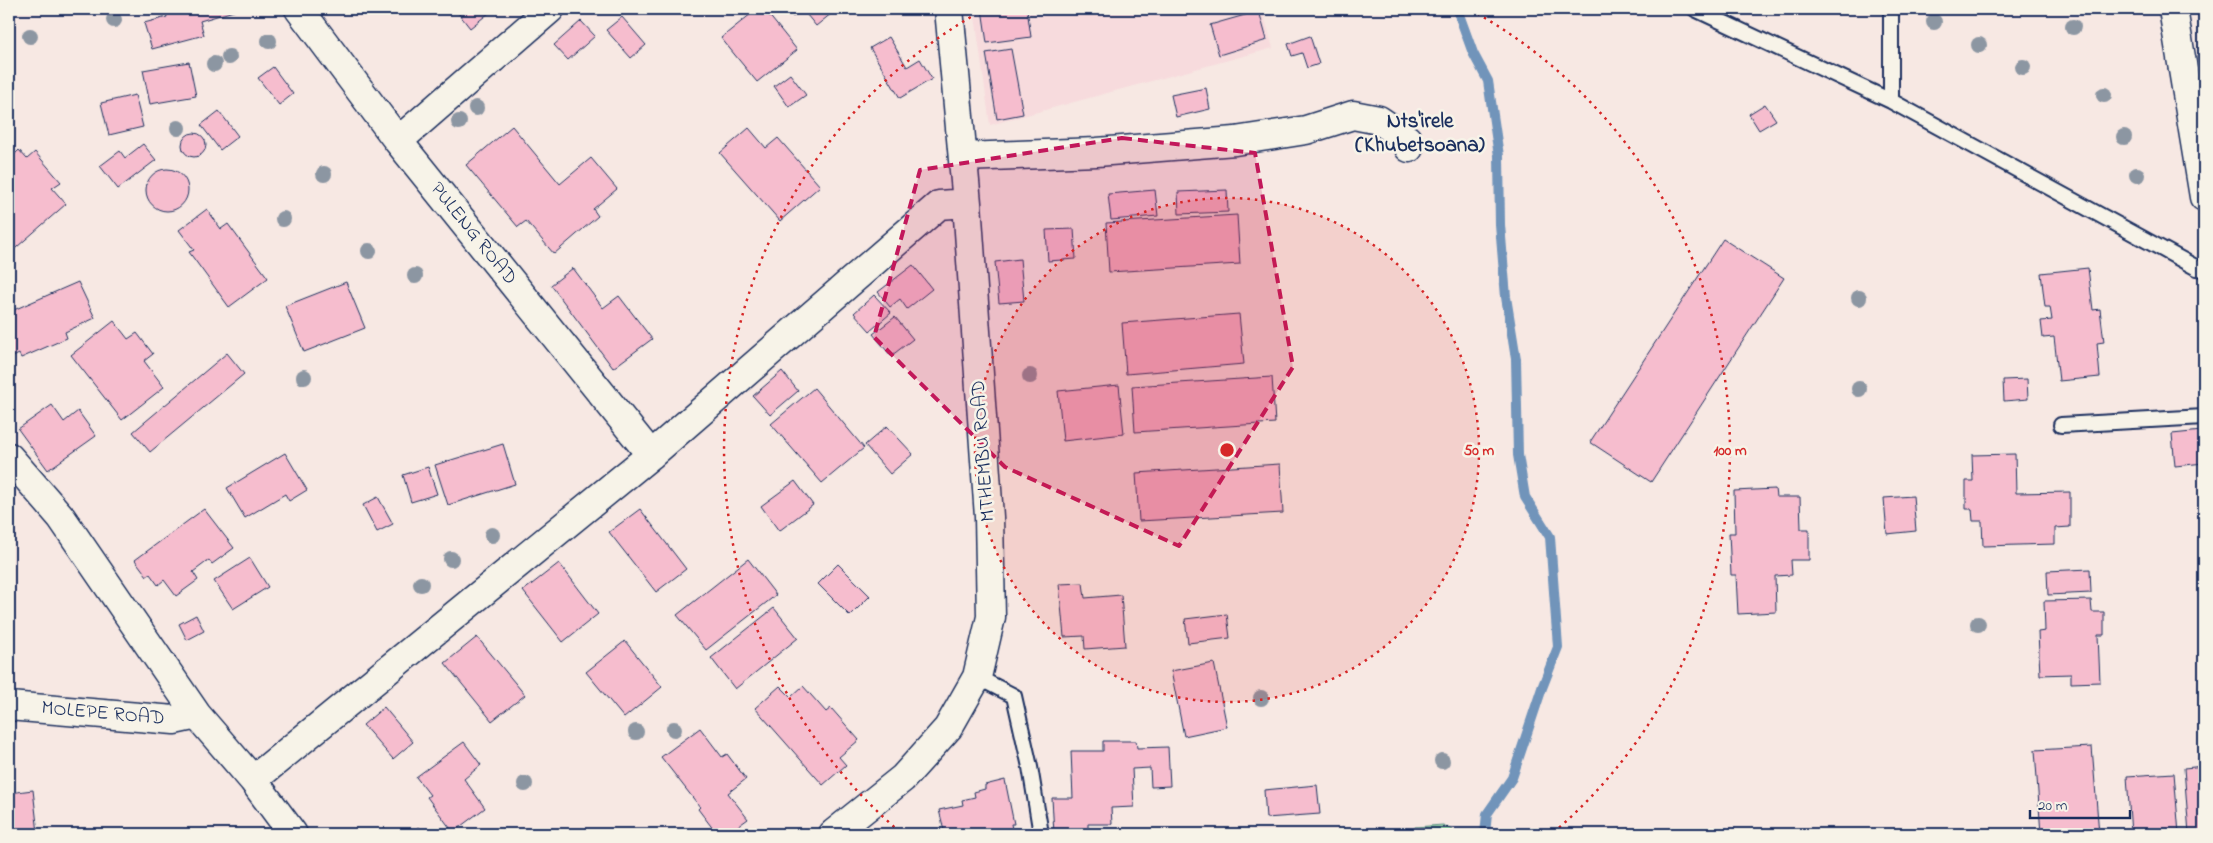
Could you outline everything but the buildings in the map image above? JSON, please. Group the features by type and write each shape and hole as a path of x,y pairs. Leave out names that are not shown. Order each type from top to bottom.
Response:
{"street":[{"name":"PULENG ROAD","path":"300,9 398,141 651,455"},
{"path":"398,141 550,9"},
{"name":"MTHEMBU ROAD","path":"833,834 903,778 948,728 977,677 991,617 989,517 968,203 949,9"},
{"path":"2172,9 2204,197"},
{"path":"963,157 1097,152 1235,141 1306,130 1353,116 1379,120 1407,139 1409,148"},
{"path":"252,780 651,455 940,204 968,203"},
{"path":"9,456 61,517 197,715 252,780 293,834"},
{"name":"MOLEPE ROAD","path":"9,706 174,720 197,715"}],"lane":[{"path":"1694,9 1891,101 2197,268 2204,269"},
{"path":"1891,9 1891,101"},
{"path":"2061,426 2204,417"},
{"path":"977,677 1014,696 1030,767 1041,834"}],"highlighted area":[{"path":"1122,138 1255,153 1293,367 1179,546 1005,467 874,337 920,170"}],"shaded area":[{"path":"974,9 1262,9 1273,48 990,125"}],"green space":[{"path":"1443,825 1459,834 1411,834 1415,827"}],"waterway":[{"path":"1457,9 1473,53 1488,81 1499,156 1500,225 1506,297 1516,359 1518,455 1525,497 1550,537 1558,647 1542,688 1512,778 1487,814 1485,834"}],"district":[{"name":"Nts'irele (Khubetsoana)","path":"1420,134"}]}
